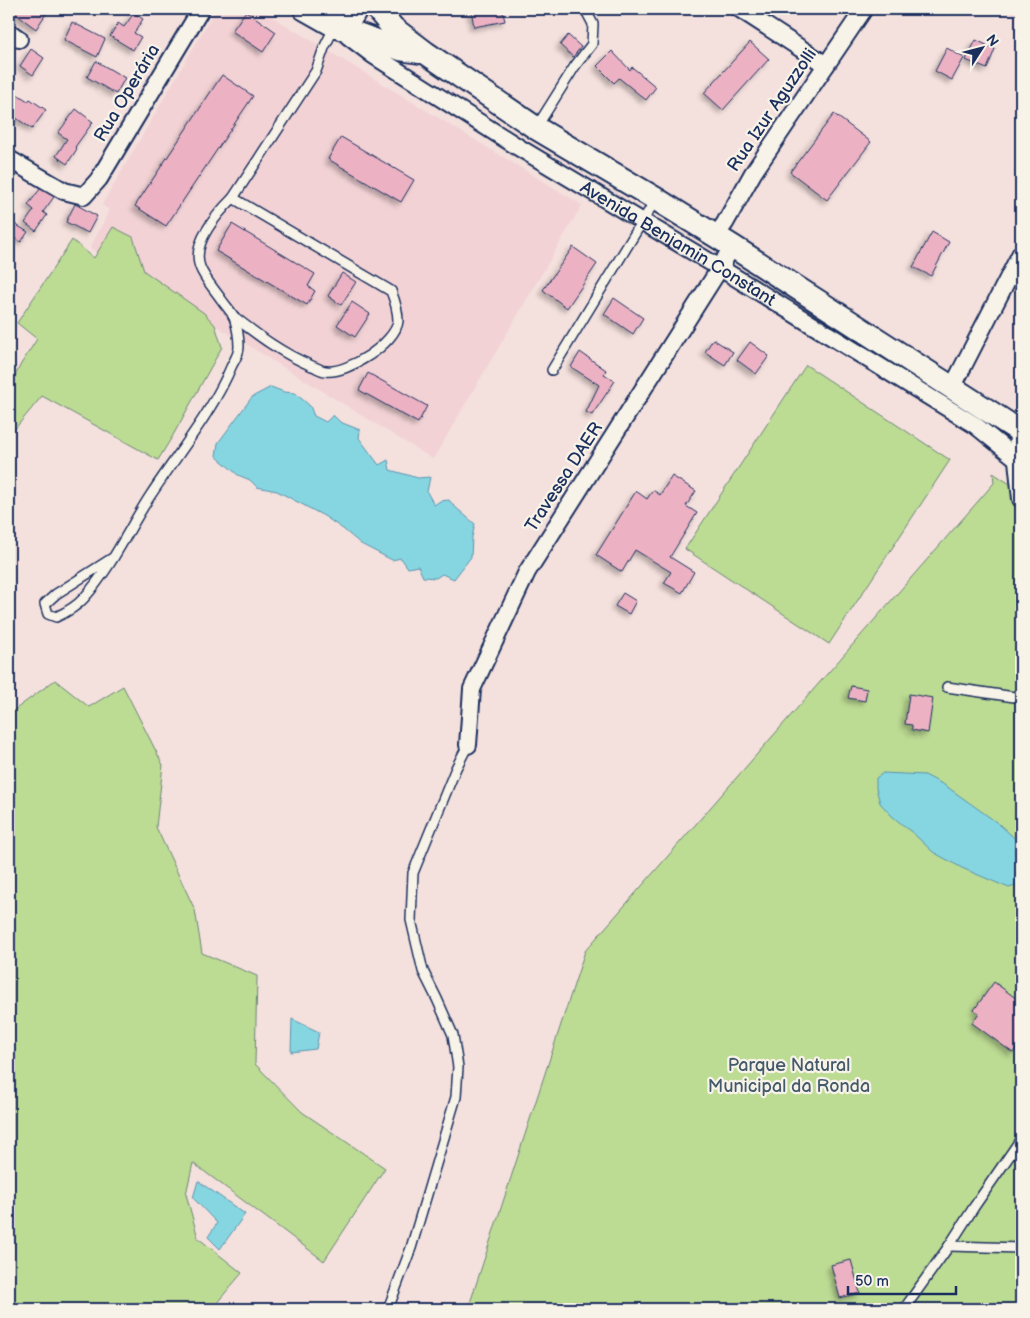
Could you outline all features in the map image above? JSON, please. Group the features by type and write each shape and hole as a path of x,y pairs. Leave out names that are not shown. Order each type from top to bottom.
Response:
{"main road":[{"path":"305,9 335,26 400,50 426,53"},
{"path":"335,26 352,16 356,9"},
{"name":"Avenida Benjamin Constant","path":"377,9 394,28 426,53 536,128 724,241 1020,431"}],"street":[{"name":"Rua Operária","path":"9,159 64,191 84,196 99,179 201,9"},
{"path":"740,9 826,65"},
{"name":"Rua Izur Aguzzolli","path":"724,241 725,223 753,173 864,9"},
{"name":"Avenida Benjamin Constant","path":"335,26 373,55 518,147 643,221 975,425 1019,461"},
{"name":"Travessa DAER","path":"468,745 472,689 526,572 720,268 725,258 724,241"},
{"path":"952,388 1021,253"},
{"path":"1020,431 1021,499"}],"lane":[{"path":"536,128 575,66 592,44 592,24 585,9"},
{"path":"233,198 391,292 397,306 398,323 388,341 368,356 344,370 326,371 292,358 233,316 212,287 200,266 199,248 206,232 219,212 233,198 316,71 324,48 335,26"},
{"path":"552,370 656,199"},
{"path":"114,557 56,594 45,604 48,614 56,617 72,610 88,594 114,557 149,498 202,420 226,380 239,349 233,316"},
{"path":"947,687 1021,698"},
{"path":"388,1309 411,1248 456,1097 458,1068 453,1035 423,971 411,920 413,873 456,768 468,745"},
{"path":"904,1309 1021,1139"},
{"path":"949,1246 1021,1248"}],"shaded area":[{"path":"216,9 259,9 582,205 433,459 90,248 110,210 102,205"}],"green space":[{"path":"113,227 133,237 144,271 204,313 215,325 222,347 158,460 42,396 9,436 9,388 37,339 17,323 72,240 94,258"},
{"path":"806,365 950,460 829,644 685,549"},
{"name":"Parque Natural Municipal da Ronda","path":"993,473 1021,491 1021,1309 468,1309 585,951 994,483"},
{"path":"55,680 89,707 123,686 163,765 156,827 195,910 202,953 257,976 255,1064 302,1112 385,1168 324,1261 193,1163 186,1194 198,1238 242,1273 215,1305 218,1309 9,1309 9,714"}],"water":[{"path":"271,387 284,392 295,393 310,406 314,416 326,422 333,415 340,422 360,430 359,438 379,465 388,460 390,470 418,478 430,477 427,492 434,505 440,501 449,500 475,524 471,557 454,579 442,574 436,578 423,577 418,566 408,568 401,558 392,560 361,544 324,516 277,491 257,487 250,480 238,475 216,456 218,443 252,397"},
{"path":"883,773 925,775 946,786 999,824 1021,844 1021,884 1009,888 962,868 933,852 880,803 876,788 876,778"},
{"path":"292,1019 319,1032 316,1049 291,1052"},
{"path":"198,1181 245,1214 220,1249 208,1237 217,1223 193,1198"}],"building":[{"path":"9,9 49,9 36,29"},
{"path":"471,9 502,9 505,21 474,27"},
{"path":"246,11 276,32 263,52 232,31"},
{"path":"134,13 143,19 134,33 141,37 133,50 110,36 118,23 124,27"},
{"path":"72,22 105,39 97,57 64,40"},
{"path":"568,35 581,47 573,57 560,45"},
{"path":"976,40 995,49 987,69 966,60"},
{"path":"750,42 769,59 723,110 704,93"},
{"path":"947,48 964,58 952,80 935,71"},
{"path":"31,49 44,58 33,75 20,66"},
{"path":"612,51 630,70 632,67 656,87 646,100 619,78 614,83 597,66"},
{"path":"96,61 125,78 116,94 87,77"},
{"path":"222,75 253,96 166,226 135,206"},
{"path":"9,89 28,101 30,99 46,110 32,129 9,113"},
{"path":"76,109 93,122 75,147 77,149 67,164 56,156 67,139 58,133"},
{"path":"834,114 871,142 827,200 790,172"},
{"path":"341,137 414,180 401,202 328,159"},
{"path":"40,189 54,197 43,212 47,215 36,231 25,223 34,210 28,205"},
{"path":"75,204 97,216 88,233 66,222"},
{"path":"13,223 28,232 21,242 9,234"},
{"path":"232,224 315,274 308,286 315,291 307,305 216,251"},
{"path":"932,232 949,242 931,276 913,267"},
{"path":"573,247 597,264 567,308 543,290"},
{"path":"342,273 356,282 341,305 328,296"},
{"path":"614,298 643,318 633,334 604,314"},
{"path":"352,302 370,314 355,337 337,325"},
{"path":"713,339 733,352 725,365 705,352"},
{"path":"750,342 769,356 756,374 737,360"},
{"path":"580,352 606,370 604,374 615,381 592,415 586,412 599,385 571,367"},
{"path":"368,373 427,406 418,423 359,390"},
{"path":"672,476 696,491 686,506 697,513 670,557 694,572 682,593 664,583 671,572 635,550 622,572 596,555 636,491 647,499 653,490 660,495"},
{"path":"623,593 636,601 629,614 615,606"},
{"path":"851,686 867,689 865,701 848,698"},
{"path":"909,694 933,698 928,733 912,730 912,725 905,724"},
{"path":"994,982 1021,1002 1021,1041 1013,1053 972,1023 979,1013 974,1010"},
{"path":"851,1260 860,1293 840,1298 831,1265"}]}
